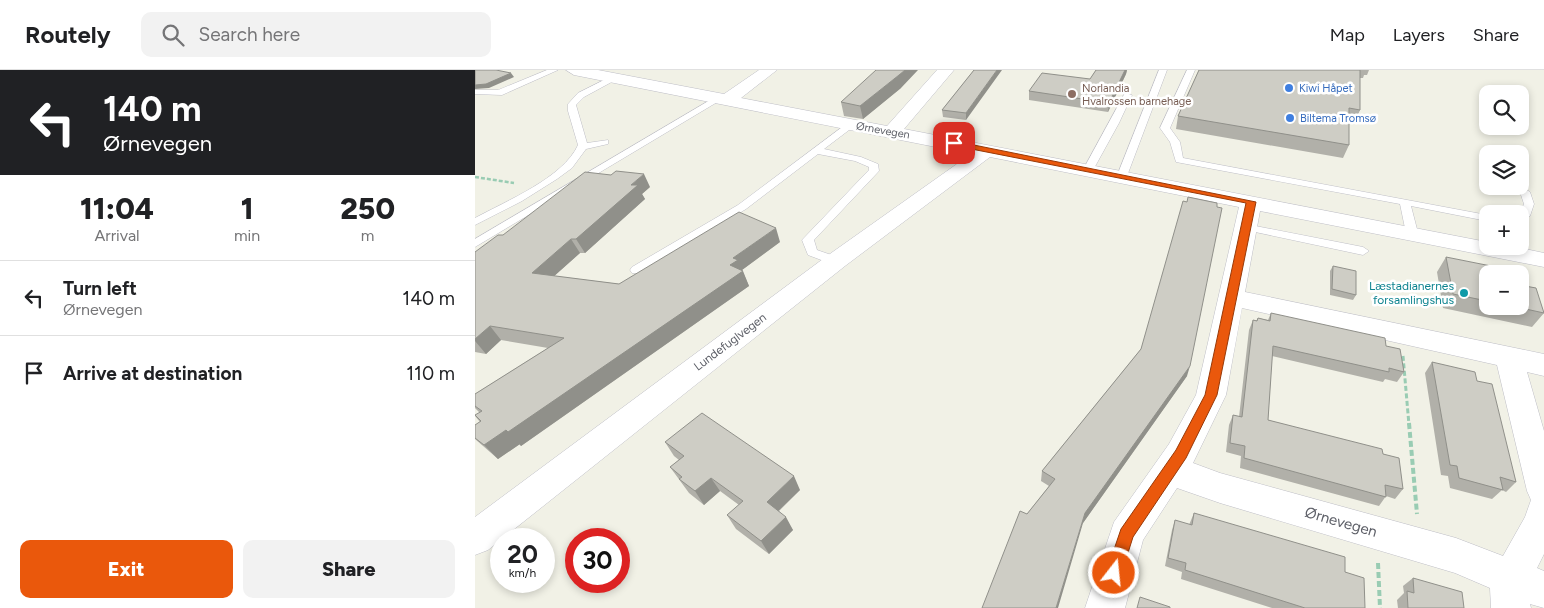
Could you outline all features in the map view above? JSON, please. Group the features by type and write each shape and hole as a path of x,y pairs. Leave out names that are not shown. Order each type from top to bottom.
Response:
{"street":[{"name":"Ørnevegen","path":"574,70 1122,176 1248,214 1412,233 1544,260"},
{"path":"724,99 769,70"},
{"path":"891,132 946,70"},
{"name":"Lundefuglvegen","path":"475,538 938,185 970,166 987,150"},
{"path":"1105,608 1127,534 1172,468 1211,395 1248,214"},
{"path":"1231,297 1544,365"},
{"path":"1509,357 1544,492"},
{"name":"Ørnevegen","path":"1172,468 1185,476 1220,488 1456,556 1511,593 1544,590"},
{"path":"1511,593 1522,560 1542,520 1544,511"}],"lane":[{"path":"1122,176 1163,70"},
{"path":"1191,70 1165,128 1175,142 1179,160 1479,216"},
{"path":"475,92 499,93 548,73"},
{"path":"475,222 538,186 576,160 583,147 571,107 577,99 615,78"},
{"path":"1088,170 1112,129 1128,95"},
{"path":"577,99 594,98"},
{"path":"475,244 724,99"},
{"path":"636,270 742,207 852,124"},
{"path":"579,129 591,127"},
{"path":"583,147 605,142"},
{"path":"818,151 858,159 874,166 874,171 808,240 812,252 836,262"},
{"path":"1405,202 1412,233"},
{"path":"1248,214 1363,250"}],"path":[{"path":"475,178 538,186"},
{"path":"1401,333 1420,545"},
{"path":"1376,532 1380,608"}],"building":[{"path":"475,70 496,70 511,73 486,84 475,85"},
{"path":"876,70 905,70 860,106 841,102"},
{"path":"974,70 997,70 966,113 942,110"},
{"path":"1096,70 1125,70 1109,103 1029,91 1042,73 1090,79"},
{"path":"1199,70 1360,70 1360,110 1349,108 1349,145 1178,116"},
{"path":"616,171 644,174 631,185 638,185 576,239 571,239 532,273 619,284 739,212 776,228 733,258 738,260 730,265 743,271 508,432 506,430 484,445 475,438 475,425 481,421 475,415 482,411 475,406 475,394 564,338 490,326 475,339 475,252 498,235 503,235 585,172 611,175"},
{"path":"1188,197 1217,203 1217,207 1222,208 1190,366 1085,513 1056,608 982,608 1020,511 1027,514 1055,479 1042,471 1141,349 1183,201 1187,202"},
{"path":"1446,257 1486,265 1479,265 1479,299 1453,294"},
{"path":"1333,266 1356,271 1356,295 1332,289"},
{"path":"1529,287 1536,288 1544,313 1529,310"},
{"path":"1271,313 1385,338 1386,346 1400,349 1404,372 1389,368 1389,372 1273,346 1268,420 1382,449 1383,454 1399,458 1403,489 1385,485 1386,497 1244,458 1245,446 1230,443 1233,415 1242,417 1253,320 1257,321 1258,318 1270,321"},
{"path":"1432,362 1475,372 1477,381 1492,384 1516,482 1500,477 1503,490 1459,478 1457,466 1450,465"},
{"path":"702,413 794,476 767,502 786,517 761,541 727,515 743,501 711,478 695,491 679,479 682,477 670,467 684,456 665,442"},
{"path":"1194,513 1345,557 1345,572 1364,578 1365,608 1305,608 1185,570 1186,563 1168,558 1175,520 1192,525"},
{"path":"1413,578 1462,592 1464,608 1408,608 1407,591 1414,593"},
{"path":"1140,597 1170,607 1170,608 1137,608"}],"place":[{"name":"Kiwi Håpet","path":"1289,88"},
{"name":"Norlandia Hvalrossen barnehage","path":"1072,94"},
{"name":"Biltema Tromsø","path":"1290,118"},
{"name":"Læstadianernes forsamlingshus","path":"1464,293"}],"route":[{"path":"954,143 1251,202 1211,395 1181,454 1127,534 1114,573"}]}
